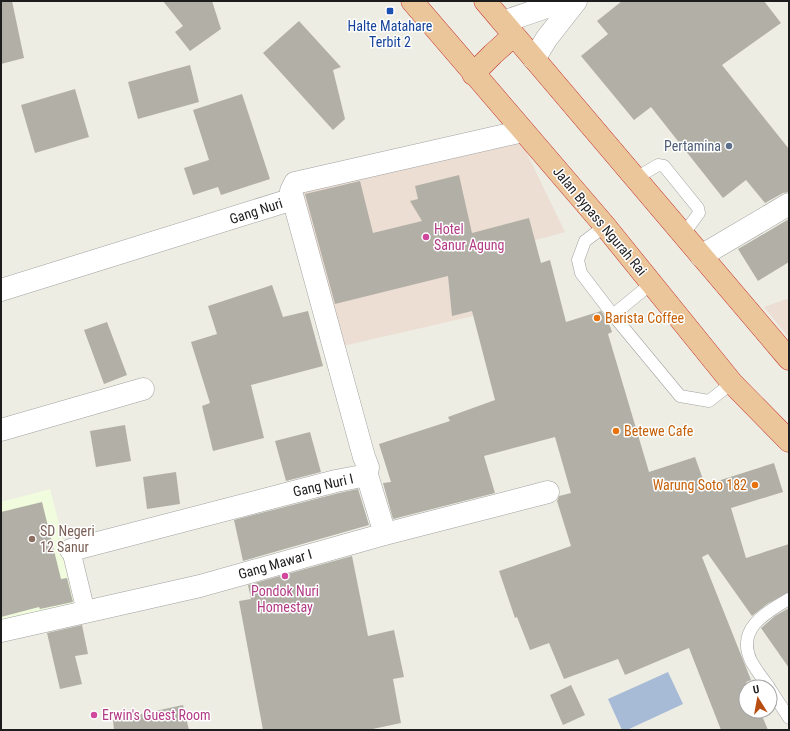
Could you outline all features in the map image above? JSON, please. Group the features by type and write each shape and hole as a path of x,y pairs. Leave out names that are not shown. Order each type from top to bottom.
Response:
{"highway":[{"name":"Jalan Bypass Ngurah Rai","path":"412,1 473,74 605,226 732,383 789,440"},
{"path":"485,1 789,359"},
{"path":"473,74 492,54 508,28"}],"street":[{"path":"508,28 564,1"},
{"path":"534,59 547,38 576,1"},
{"name":"Gang Nuri","path":"1,290 293,199 291,191 294,183 524,131"},
{"name":"Gang Nuri I","path":"71,550 336,481 367,475 368,467 293,199"},
{"path":"701,256 789,204"},
{"path":"1,430 144,389"},
{"path":"367,475 385,534"},
{"name":"Gang Mawar I","path":"1,631 200,586 385,534 548,492"},
{"path":"71,550 86,612"}],"lane":[{"path":"636,178 658,164 664,166 698,208 699,213 683,235"},
{"path":"605,226 585,241 578,260 581,273 613,315 680,396 709,400 732,383"},
{"path":"613,315 652,283"},
{"path":"763,679 751,660 747,640 752,626 765,614 789,599"},
{"path":"778,702 789,718"}],"shaded area":[{"name":"Hotel Sanur Agung","path":"517,133 565,232 485,254 495,311 330,349 289,191"},
{"path":"789,298 789,338 764,307"},
{"name":"SD Negeri 12 Sanur","path":"50,489 80,604 1,624 1,502"}],"water":[{"path":"668,672 683,704 627,730 622,730 608,699"}],"building":[{"path":"1,1 12,1 24,58 1,64"},
{"path":"163,1 212,1 221,29 190,51 175,32 183,26"},
{"path":"622,1 764,1 781,23 722,65 789,149 789,192 783,193 765,203 746,180 723,198 651,107 634,120 581,56 608,34 597,21"},
{"path":"299,21 341,67 333,70 345,119 333,130 263,53"},
{"path":"190,65 199,102 138,119 128,82"},
{"path":"75,89 89,137 35,153 21,105"},
{"path":"242,94 270,179 221,195 218,187 193,195 184,168 209,160 193,110"},
{"path":"459,175 472,233 529,218 541,263 550,260 566,322 601,311 608,321 612,332 608,334 649,472 695,457 705,485 774,463 783,492 731,508 746,558 789,544 789,592 767,604 752,616 708,554 702,557 751,679 738,679 738,719 763,719 768,730 721,730 689,648 625,675 618,659 564,679 549,643 530,650 517,617 515,618 499,571 571,546 557,501 559,496 571,493 555,437 484,456 495,493 393,519 383,483 391,482 379,444 450,421 448,417 495,400 472,311 452,316 448,276 335,304 305,194 360,181 373,233 422,221 410,201 418,199 415,186"},
{"path":"789,219 789,262 758,281 738,249"},
{"path":"272,285 283,317 308,311 323,366 251,385 264,438 213,451 202,406 210,403 191,342 217,334 208,306"},
{"path":"107,322 127,375 104,384 84,330"},
{"path":"125,425 131,461 96,467 90,431"},
{"path":"310,432 321,472 286,481 275,441"},
{"path":"176,472 180,504 147,509 143,477"},
{"path":"358,489 369,525 243,561 234,520"},
{"name":"SD Negeri 12 Sanur","path":"42,502 61,579 67,578 73,602 40,609 39,607 1,617 1,512"},
{"path":"352,556 368,636 394,630 404,677 393,679 401,723 368,730 263,730 239,601 251,599 248,585"},
{"path":"789,608 789,668 761,628 775,616"},
{"path":"82,625 88,654 75,656 82,684 60,689 47,633"},
{"path":"571,685 585,715 563,725 550,695"},
{"path":"183,705 189,730 114,730 113,720"}],"place":[{"name":"Halte Matahare Terbit 2","path":"390,11"},
{"name":"Pertamina","path":"729,146"},
{"name":"Hotel Sanur Agung","path":"426,237"},
{"name":"Barista Coffee","path":"597,318"},
{"name":"Betewe Cafe","path":"616,431"},
{"name":"Warung Soto 182","path":"755,485"},
{"name":"SD Negeri 12 Sanur","path":"32,539"},
{"name":"Pondok Nuri Homestay","path":"285,576"},
{"name":"Erwin's Guest Room","path":"94,715"}]}
